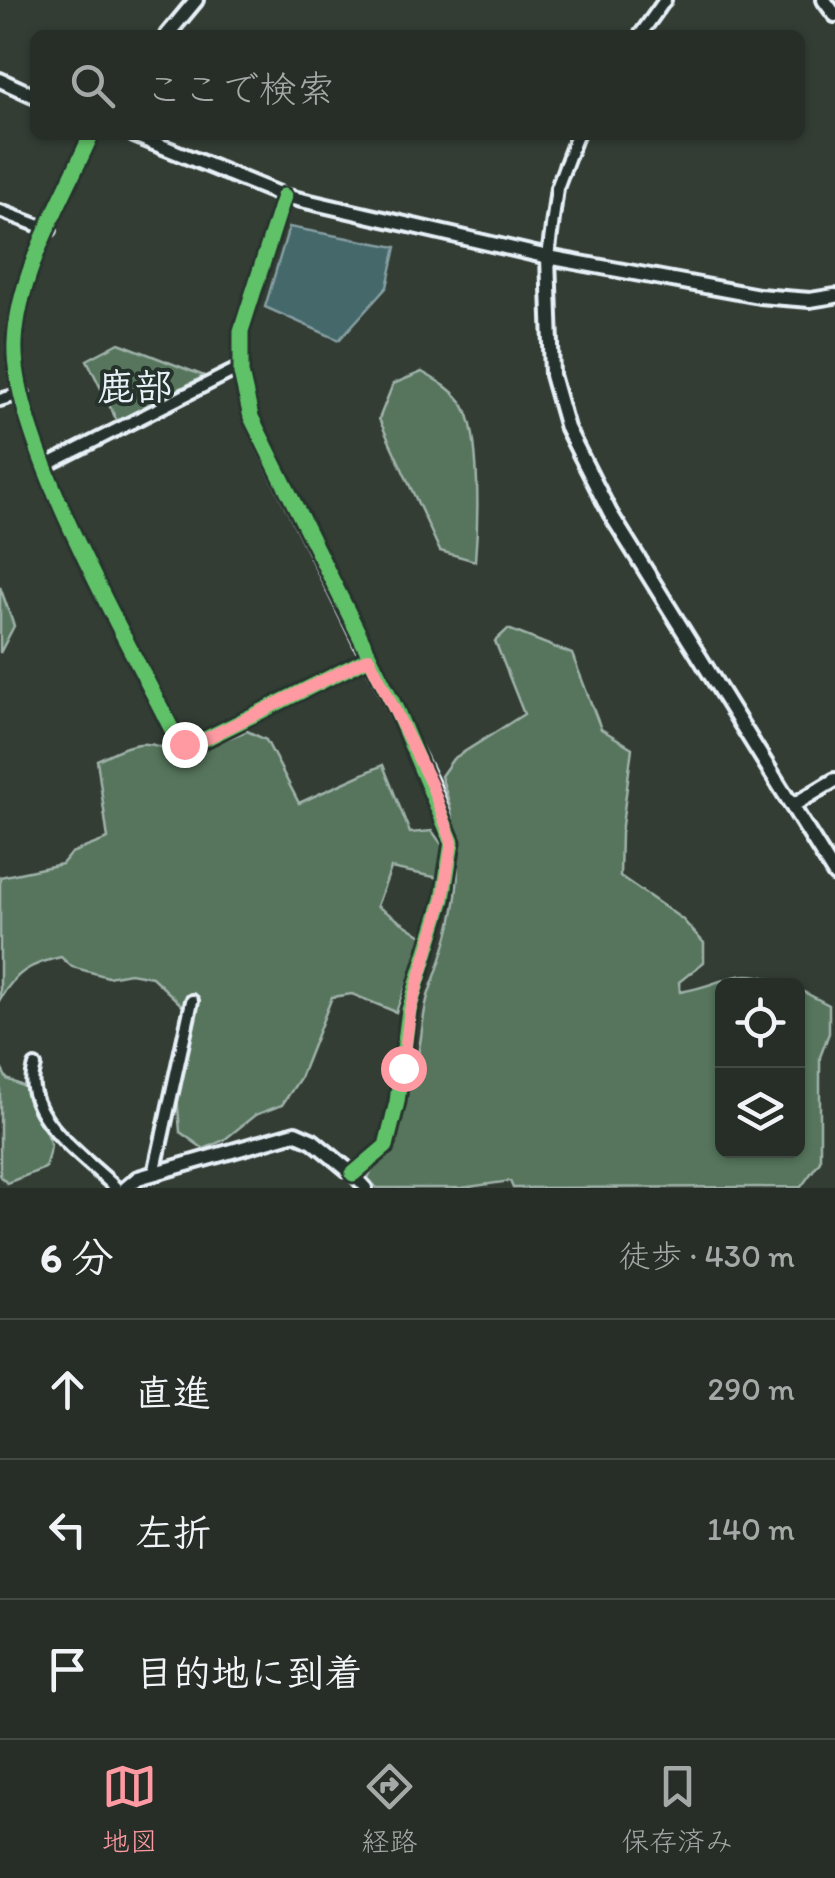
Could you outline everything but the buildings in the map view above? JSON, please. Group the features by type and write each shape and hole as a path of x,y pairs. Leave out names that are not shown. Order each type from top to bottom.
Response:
{"street":[{"path":"171,30 196,0"},
{"path":"644,30 665,0"},
{"path":"824,0 835,15"},
{"path":"0,80 30,94"},
{"path":"89,140 22,298 14,344 23,393 45,466 175,736 184,744 197,743 369,658"},
{"path":"146,140 284,196 548,257 759,296 810,300 835,296"},
{"path":"575,140 557,188 548,257 552,375 567,428 610,513 835,875"},
{"path":"284,196 241,332 241,366 250,417 432,786 452,842 443,899 410,1010 397,1102 386,1146 352,1174"},
{"path":"0,211 50,230"},
{"path":"45,466 241,366"},
{"path":"0,400 23,393"},
{"path":"794,804 835,780"},
{"path":"154,1174 192,1001"},
{"path":"35,1066 31,1078 38,1103 63,1140 116,1188"},
{"path":"126,1188 154,1174 295,1133 313,1142 366,1188"}],"green space":[{"path":"119,343 204,376 117,421 87,360"},
{"path":"422,372 455,395 469,420 477,482 475,561 440,551 379,419 393,384"},
{"path":"0,587 14,626 0,653"},
{"path":"508,629 572,654 601,729 632,748 621,833 620,876 682,919 704,943 704,962 679,982 680,992 715,983 715,1158 805,1158 805,993 829,1005 829,1033 820,1057 820,1161 801,1187 513,1188 510,1181 461,1188 377,1188 368,1178 412,1074 427,998 454,909 458,859 441,776 453,759 524,714 495,641"},
{"path":"247,731 266,740 299,803 383,765 410,833 432,831 443,846 439,878 391,868 377,906 425,938 396,1012 352,994 332,997 300,1078 282,1105 255,1115 224,1140 204,1149 180,1132 176,1082 194,1027 190,1013 152,977 130,973 108,977 72,967 61,957 25,970 0,999 0,877 62,864 71,853 108,839 97,760 138,744 157,746 178,757"},
{"path":"0,1066 7,1079 27,1088 51,1145 45,1168 7,1183 0,1176"}],"water":[{"path":"289,227 396,247 387,287 339,340 265,307"}],"cycle path":[{"path":"89,140 24,289 15,342 19,382 32,431 76,540 175,736 184,744 197,743 369,658"},
{"path":"284,196 241,331 241,373 251,417 397,711 452,842 443,899 409,1010 397,1102 386,1146 353,1174"}],"district":[{"name":"鹿部","path":"135,387"}],"route":[{"path":"184,744 197,743 369,658 432,786 452,842 443,899 410,1010 403,1068"}]}
